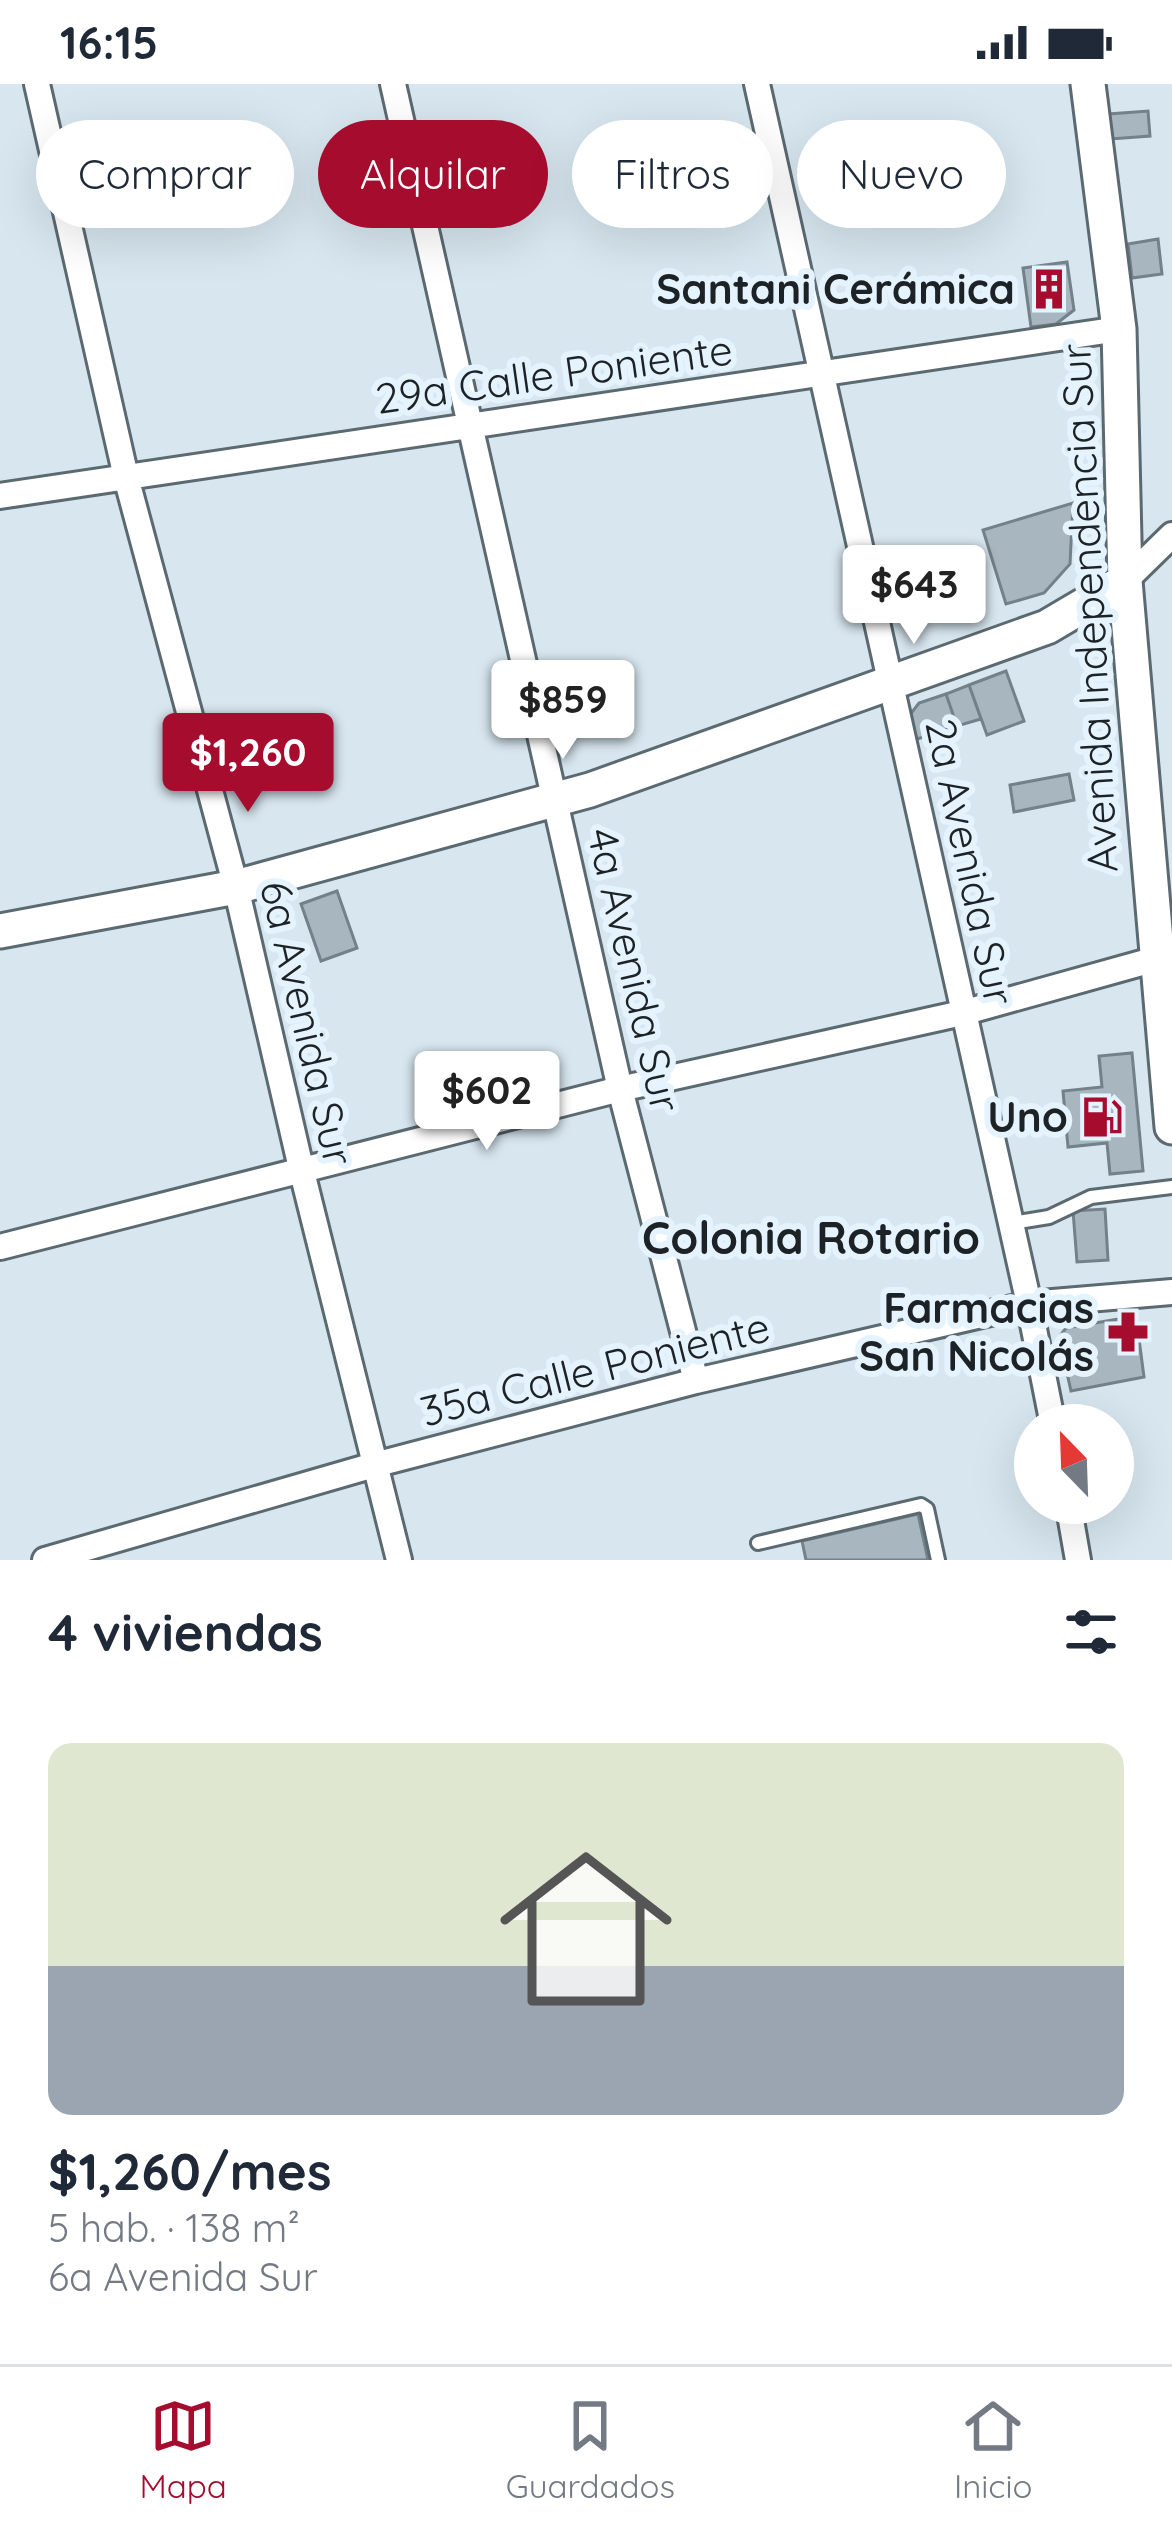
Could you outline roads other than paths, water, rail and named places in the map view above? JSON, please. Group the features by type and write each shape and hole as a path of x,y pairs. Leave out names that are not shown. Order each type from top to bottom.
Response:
{"street":[{"name":"6a Avenida Sur","path":"37,84 125,477 236,886 399,1560"},
{"name":"4a Avenida Sur","path":"393,84 620,1089 696,1381"},
{"name":"2a Avenida Sur","path":"757,84 1049,1404"},
{"name":"Avenida Independencia Sur","path":"1088,84 1119,329 1125,581 1164,959 1172,1127"},
{"name":"29a Calle Poniente","path":"0,496 1119,329"},
{"path":"0,932 236,886 554,801 1047,627 1125,581 1172,535"},
{"path":"0,1247 620,1089 962,1013 1164,959"},
{"name":"35a Calle Poniente","path":"45,1560 696,1381 1029,1304 1172,1292"},
{"path":"1071,1524 1078,1560"}],"lane":[{"path":"1011,1223 1049,1217 1091,1197 1172,1187"},
{"path":"758,1543 921,1505 927,1509 938,1560"}],"place":[{"name":"Santani Cerámica","path":"1049,289"},
{"name":"Uno","path":"1102,1117"},
{"name":"Farmacias San Nicolás","path":"1128,1332"}],"district":[{"name":"Colonia Rotario","path":"811,1238"}]}
